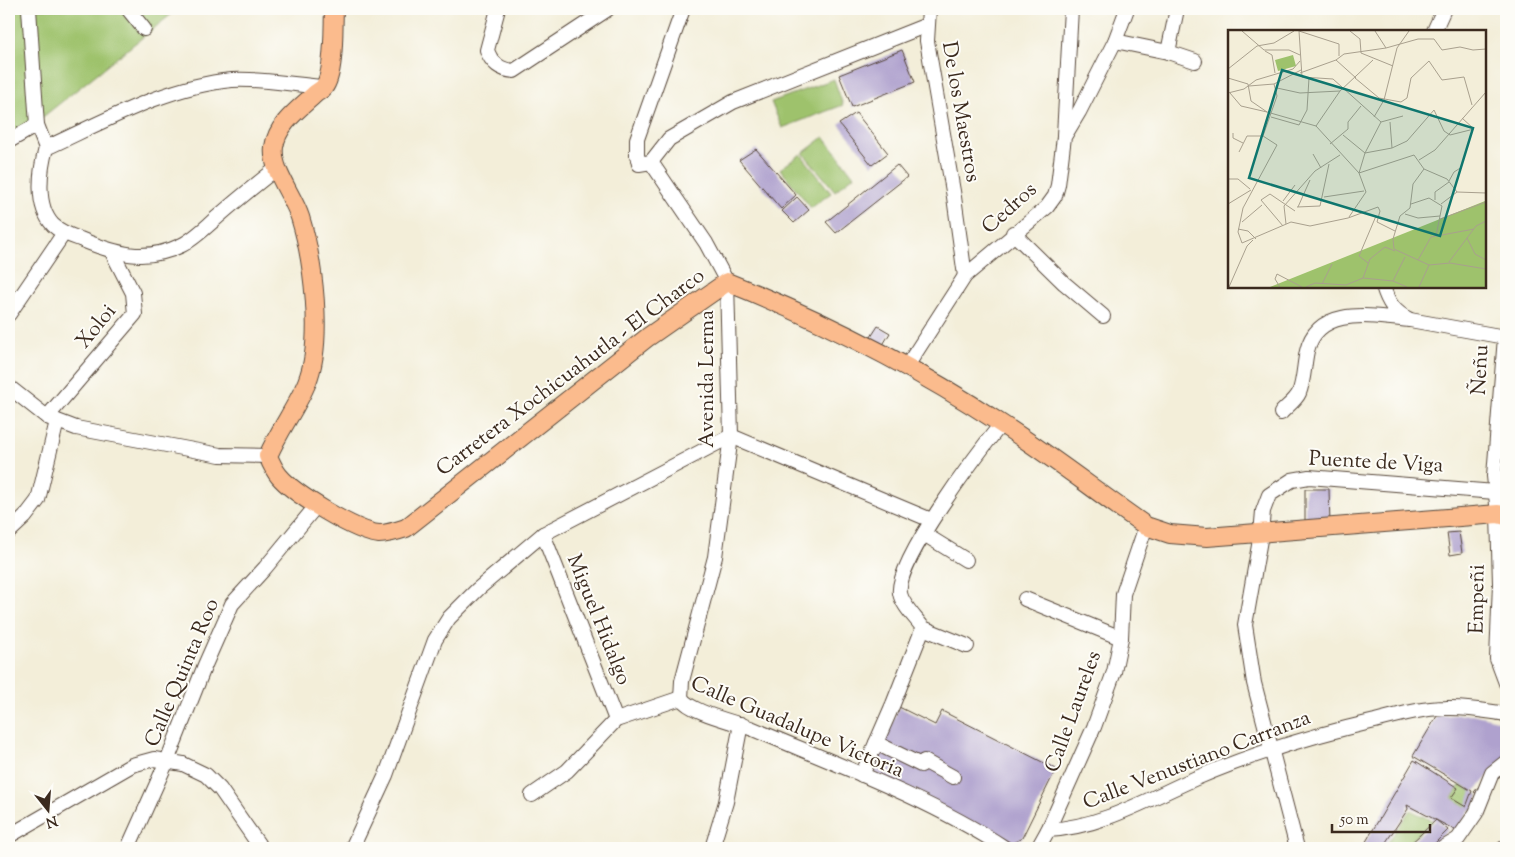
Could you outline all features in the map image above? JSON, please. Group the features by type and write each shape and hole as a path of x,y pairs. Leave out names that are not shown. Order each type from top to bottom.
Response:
{"main road":[{"path":"268,456 283,424 308,381 313,351 314,321 312,269 307,241 295,201 277,168 274,150 276,137 281,127 324,87 333,58 334,9"},
{"name":"Carretera Xochicuahutla - El Charco","path":"268,456 280,478 317,505 349,523 379,534 406,528 648,337 727,282 787,307 907,366 1002,423 1146,526 1170,534 1188,537 1261,534 1502,515"}],"street":[{"path":"29,9 37,125 46,148 41,164 43,204 53,225 64,233 112,252 141,256 165,252 184,244 277,168"},
{"path":"128,9 144,29"},
{"path":"499,12 487,50 488,56 502,68 514,71 608,9"},
{"name":"Avenida Lerma","path":"681,698 682,681 718,542 731,436 727,282 706,243 651,162 639,164 637,155 638,139 683,9"},
{"path":"927,25 929,9"},
{"path":"1064,137 1071,9"},
{"name":"Cedros","path":"907,366 965,276 1013,233 1047,207 1055,196 1064,137 1080,112 1115,41 1127,9"},
{"path":"1168,52 1177,9"},
{"path":"1434,30 1444,9"},
{"name":"De los Maestros","path":"651,162 669,139 733,102 927,25 927,41 947,151 965,276"},
{"path":"1115,41 1168,52 1195,61"},
{"path":"46,148 157,99 202,85 234,80 324,87"},
{"path":"9,140 37,125"},
{"path":"9,314 64,233"},
{"path":"1013,233 1064,283 1103,316"},
{"name":"Xoloi","path":"52,419 135,314 133,293 112,252"},
{"name":"Ñeñu","path":"1384,288 1387,300 1396,313 1410,320 1505,336 1494,476 1495,492 1502,515"},
{"path":"1281,413 1299,393 1308,348 1316,332 1335,319 1354,315 1410,320"},
{"path":"9,387 52,419 76,428 220,455 268,456"},
{"path":"9,532 38,500 52,419"},
{"path":"967,646 923,628 905,604 900,594 900,586 931,520 971,462 1002,423"},
{"path":"352,848 386,775 435,640 441,629 449,618 478,589 543,534 731,436 931,520"},
{"name":"Puente de Viga","path":"1297,848 1254,683 1245,625 1261,534 1263,511 1269,495 1292,480 1309,477 1495,492"},
{"name":"Calle Quinta Roo","path":"128,848 167,761 205,665 232,604 265,568 317,505"},
{"name":"Empeñi","path":"1502,515 1497,659 1506,683"},
{"name":"Calle Laureles","path":"1038,848 1048,830 1105,698 1114,672 1121,638 1123,594 1146,526"},
{"name":"Miguel Hidalgo","path":"543,534 616,720"},
{"path":"924,534 966,560"},
{"path":"1025,599 1121,638"},
{"path":"862,775 923,628"},
{"name":"Calle Guadalupe Victoria","path":"532,795 567,771 616,720 681,698 689,706 741,724 862,775 974,828 1005,848"},
{"name":"Calle Venustiano Carranza","path":"1048,830 1086,826 1197,778 1270,750 1335,730 1411,712 1444,708 1471,709 1506,714"},
{"path":"712,848 726,802 741,724"},
{"path":"876,743 921,765 924,761 953,777"},
{"path":"9,836 132,766 154,759 183,764 206,775 220,789 261,848"},
{"path":"1443,848 1458,839 1476,813 1492,774 1506,762"}],"green space":[{"path":"9,9 178,9 9,144"},
{"path":"834,79 843,105 782,128 771,102"},
{"path":"824,137 854,176 835,191 803,153"},
{"path":"801,154 831,193 811,208 780,169"},
{"path":"1460,785 1479,795 1473,812 1452,798"},
{"path":"1410,810 1433,821 1403,848 1384,848"}],"building":[{"path":"902,50 915,82 852,107 839,75"},
{"path":"856,113 888,153 872,165 839,124"},
{"path":"756,149 796,195 781,209 739,160"},
{"path":"897,165 907,177 836,233 826,222"},
{"path":"797,197 809,210 794,223 782,211"},
{"path":"878,326 890,333 881,348 869,340"},
{"path":"1305,489 1329,489 1330,526 1305,527"},
{"path":"1459,532 1462,553 1450,555 1447,533"},
{"path":"899,707 935,725 942,711 1056,769 1022,838 1011,844 868,776"},
{"path":"1472,714 1506,722 1506,756 1474,792 1479,795 1473,812 1470,809 1457,831 1407,805 1408,809 1382,848 1368,848 1364,845 1414,760 1458,788 1451,798 1466,807 1472,791 1413,756 1437,716"},
{"path":"1436,820 1448,830 1430,848 1411,848 1408,846"}]}
